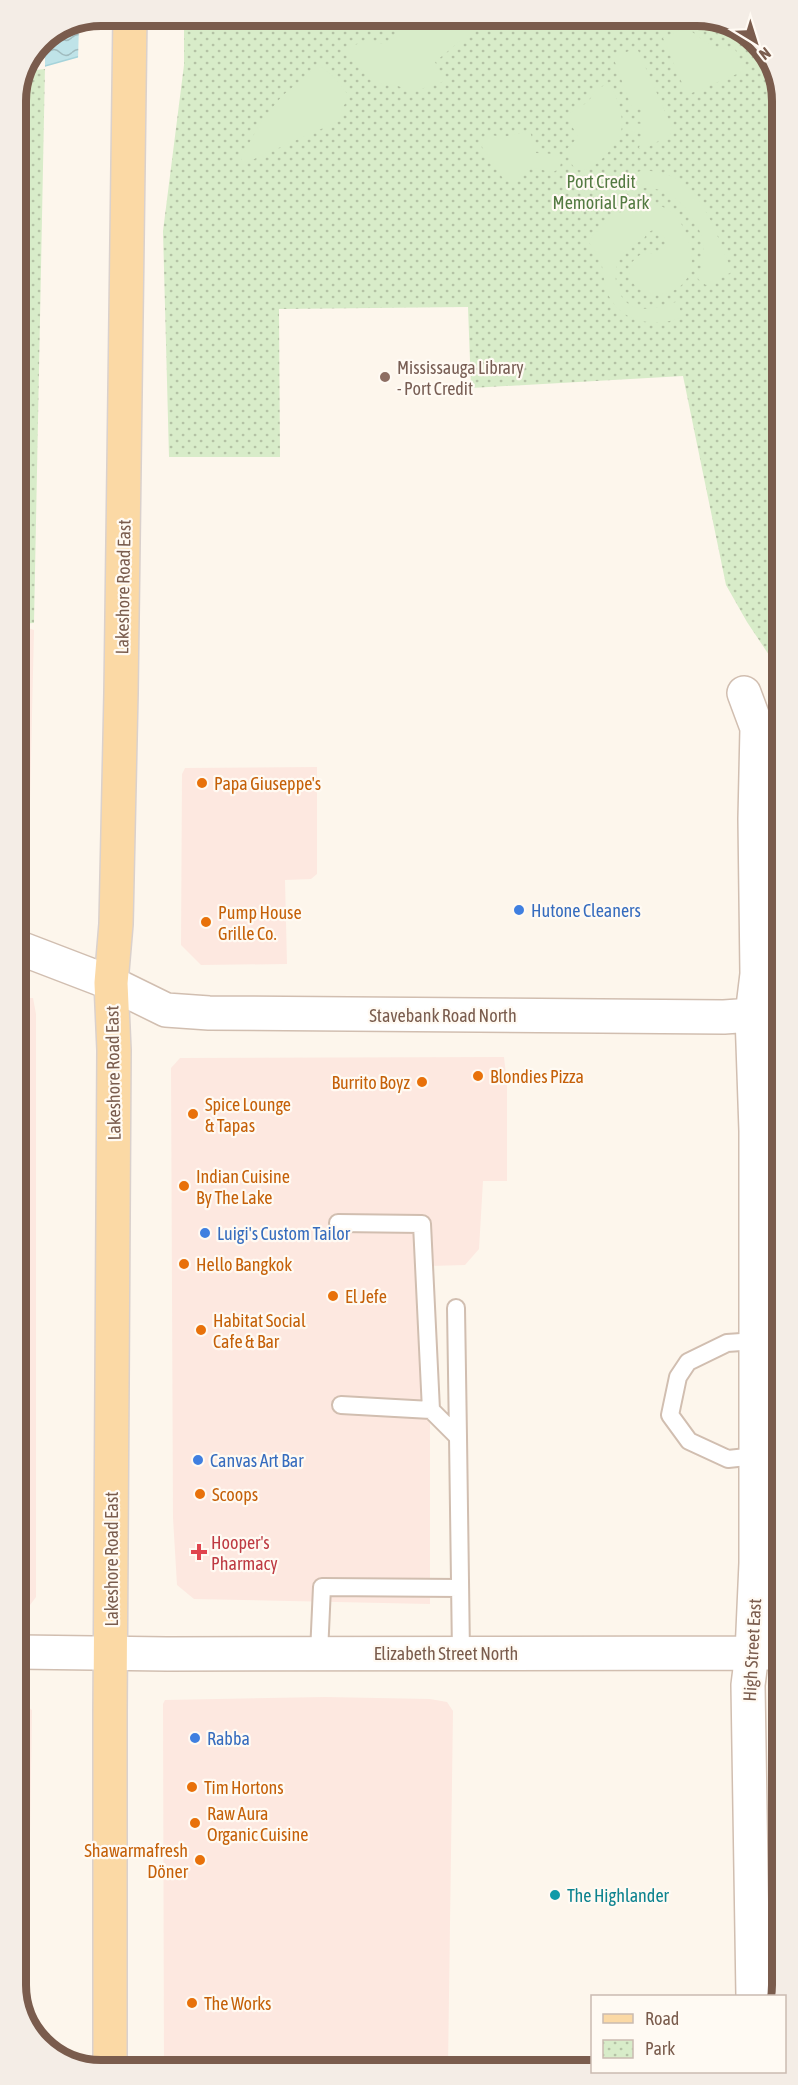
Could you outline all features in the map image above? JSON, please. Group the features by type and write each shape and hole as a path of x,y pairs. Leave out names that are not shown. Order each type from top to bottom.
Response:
{"main road":[{"name":"Lakeshore Road East","path":"110,2059 114,1062 111,983 116,924 121,693 130,26"}],"street":[{"name":"High Street East","path":"744,693 757,728 755,819 757,974 766,1012 769,1129 769,1451 756,1563 767,1653 748,1685 753,1995"},
{"name":"Stavebank Road North","path":"26,950 111,983 166,1010 209,1013 724,1017 766,1012"},
{"name":"Elizabeth Street North","path":"26,1652 767,1653"}],"lane":[{"path":"338,1223 422,1224 431,1410"},
{"path":"456,1308 461,1653"},
{"path":"769,1336 727,1343 688,1362 678,1377 670,1415 689,1441 728,1459 769,1451"},
{"path":"341,1405 431,1410 458,1437"},
{"path":"319,1653 322,1587 460,1588"}],"shaded area":[{"path":"26,627 34,630 29,843 26,843"},
{"path":"317,767 317,874 311,879 285,880 287,964 201,965 181,945 182,774 185,768"},
{"path":"26,998 33,998 36,1014 36,1597 30,1605 26,1605"},
{"path":"504,1057 507,1084 507,1181 483,1181 479,1249 465,1265 430,1266 430,1604 194,1599 177,1585 173,1518 171,1068 180,1058"},
{"path":"325,1697 430,1699 447,1702 453,1711 448,2060 164,2059 163,1704 165,1700"},
{"path":"26,1706 32,1710 27,2001"}],"green space":[{"path":"408,26 484,26 466,36 435,62 445,81 412,92 393,85 373,83 354,61 341,51 369,39 379,44 386,43"},
{"name":"Port Credit Memorial Park","path":"703,26 726,31 751,47 769,76 772,100 772,660 726,585 683,376 471,388 468,307 279,309 280,457 169,457 163,231 184,65 184,27"},
{"path":"686,27 715,46 735,49 744,71 687,95 663,38"},
{"path":"637,48 674,132 645,149 639,148 643,134 630,131 630,123 643,124 643,109 632,108 613,57"},
{"path":"319,65 334,77 350,97 342,108 339,121 243,164 241,158 262,120 282,96"},
{"path":"45,66 34,623 26,623 26,95 33,68"},
{"path":"610,82 621,113 622,126 619,138 594,166 580,170 574,167 566,150 578,137 569,121 570,113 588,102 596,90"},
{"path":"530,131 536,153 555,154 561,161 560,168 552,173 531,168 512,180 504,180 482,147 483,139 490,135 504,137"},
{"path":"644,170 674,177 691,190 712,223 732,272 706,285 698,279 703,252 700,233 691,215 669,194 650,188 637,189 602,205 596,185"},
{"path":"644,203 668,210 681,223 691,255 689,275 679,287 666,293 651,294 638,288 631,278 631,263 643,252 654,254 662,252 666,245 663,236 653,230 621,256 616,270 617,286 624,300 637,308 653,308 679,301 681,318 671,321 639,320 621,311 608,294 601,263 588,241 620,212"}],"water":[{"path":"187,26 184,27 33,68 47,47 72,31 86,27"}],"pier":[{"path":"100,26 184,26 184,30 78,60 79,29"},
{"path":"45,50 45,69 32,70"}],"place":[{"name":"Mississauga Library - Port Credit","path":"385,377"},
{"name":"Papa Giuseppe's","path":"202,783"},
{"name":"Hutone Cleaners","path":"519,910"},
{"name":"Pump House Grille Co.","path":"206,922"},
{"name":"Blondies Pizza","path":"478,1076"},
{"name":"Burrito Boyz","path":"422,1082"},
{"name":"Spice Lounge & Tapas","path":"193,1114"},
{"name":"Indian Cuisine By The Lake","path":"184,1186"},
{"name":"Luigi's Custom Tailor","path":"205,1233"},
{"name":"Hello Bangkok","path":"184,1264"},
{"name":"El Jefe","path":"333,1296"},
{"name":"Habitat Social Cafe & Bar","path":"201,1330"},
{"name":"Canvas Art Bar","path":"198,1460"},
{"name":"Scoops","path":"200,1494"},
{"name":"Hooper's Pharmacy","path":"199,1552"},
{"name":"Rabba","path":"195,1738"},
{"name":"Tim Hortons","path":"192,1787"},
{"name":"Raw Aura Organic Cuisine","path":"195,1823"},
{"name":"Shawarmafresh Döner","path":"200,1860"},
{"name":"The Highlander","path":"555,1895"},
{"name":"The Works","path":"192,2003"}]}
